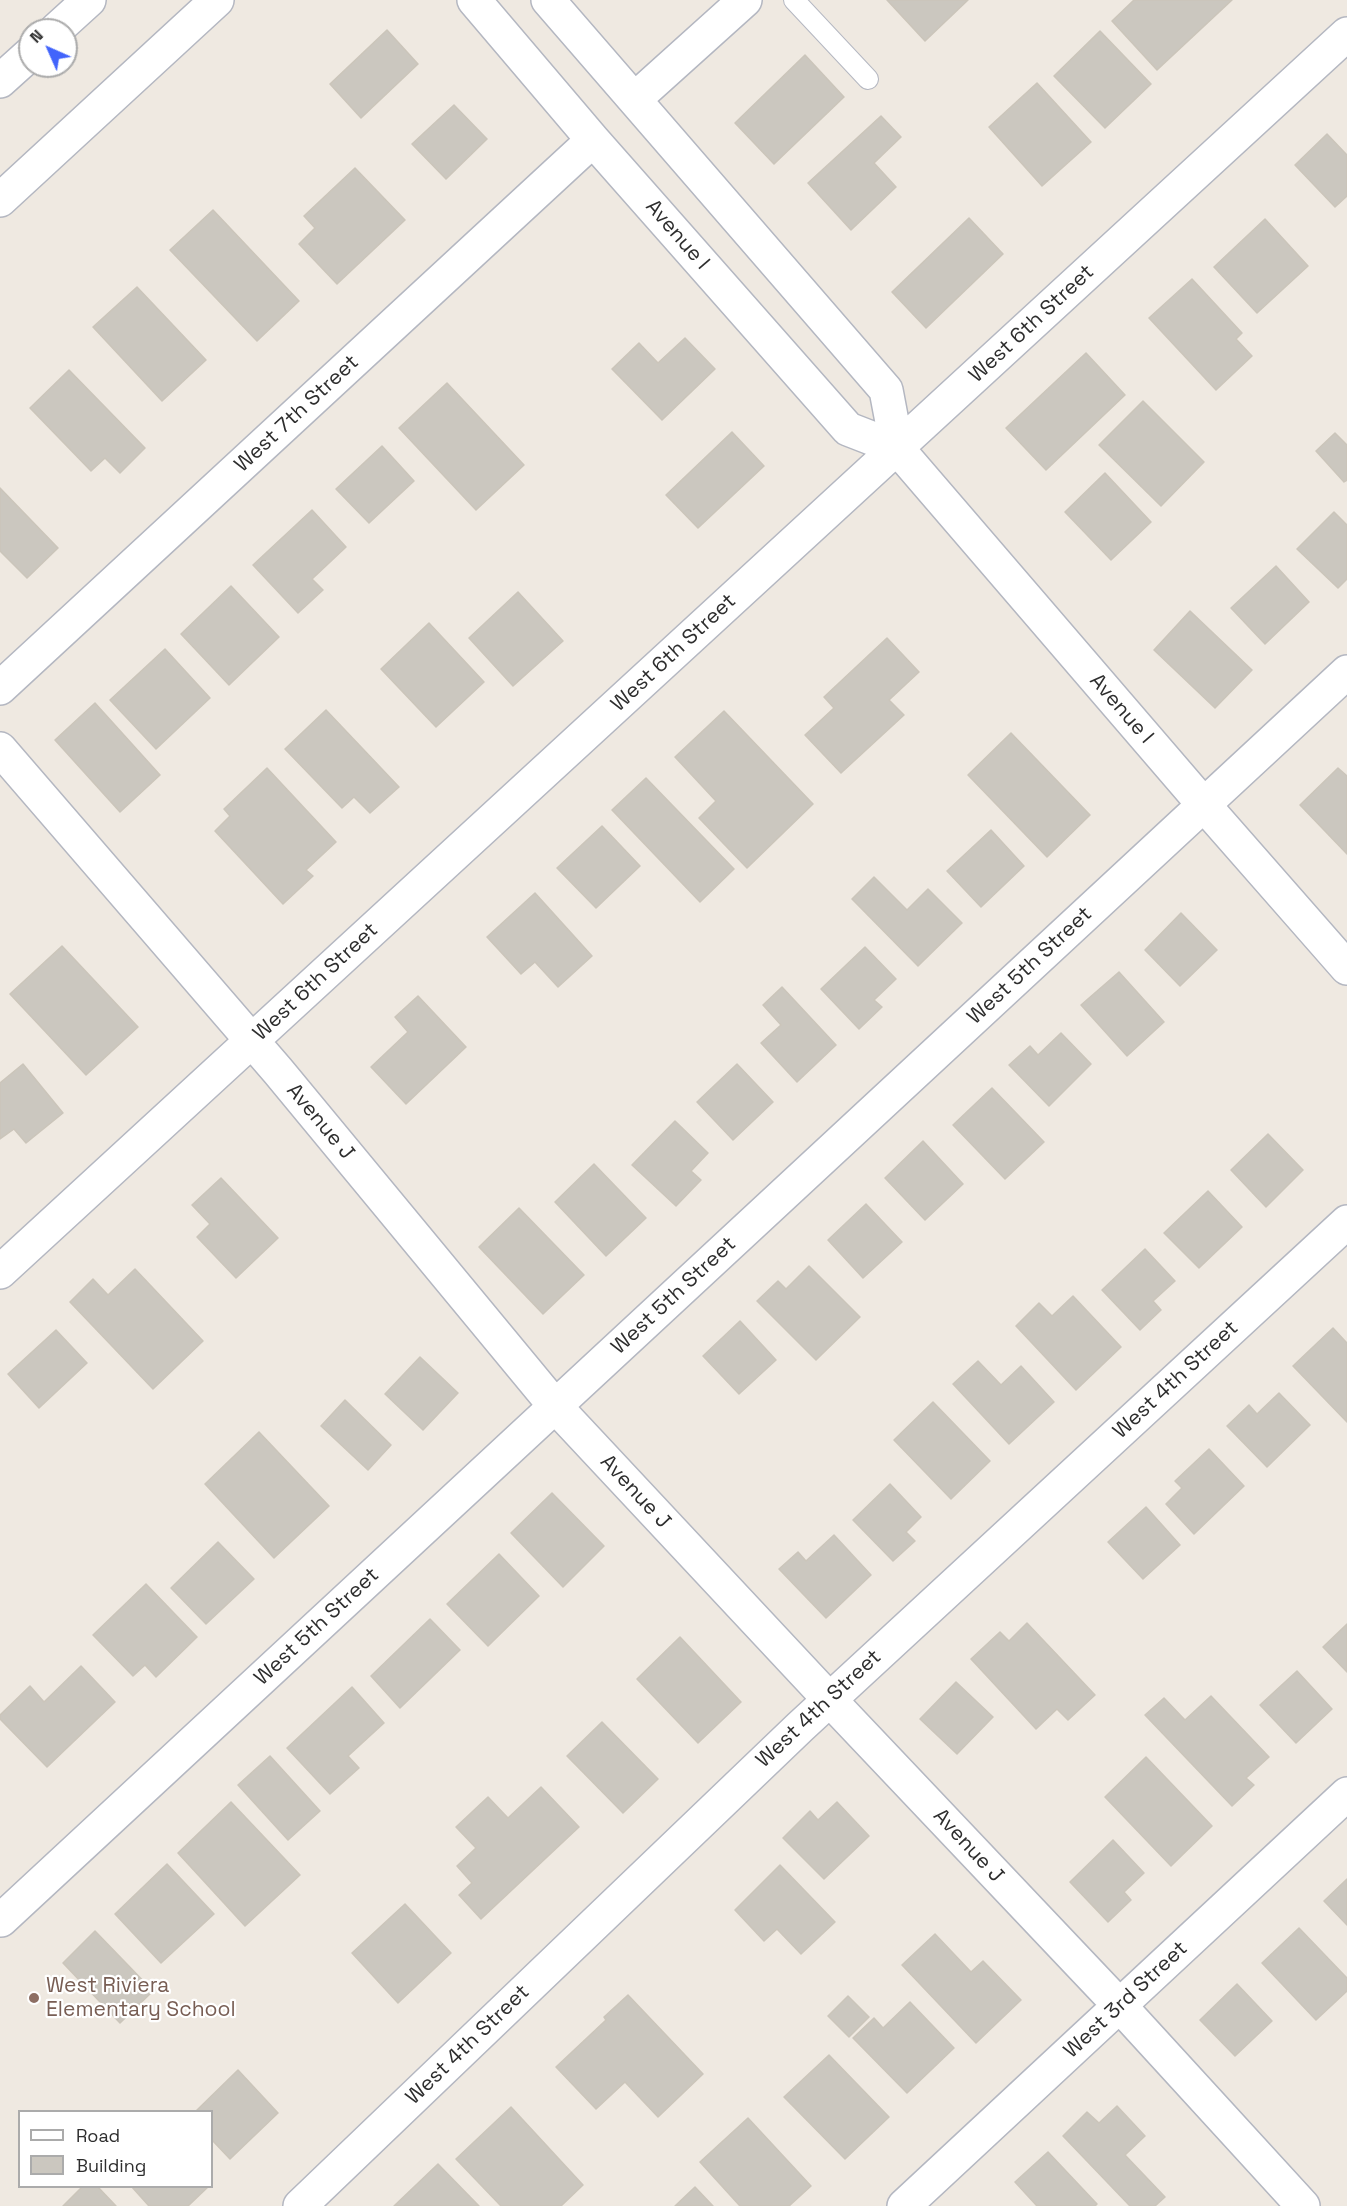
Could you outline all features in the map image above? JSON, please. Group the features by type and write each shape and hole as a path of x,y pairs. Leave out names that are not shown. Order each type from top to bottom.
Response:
{"street":[{"path":"69,18 89,0"},
{"path":"0,200 218,0"},
{"name":"Avenue I","path":"474,0 593,140 848,429 897,448 1347,968"},
{"name":"Avenue I","path":"548,0 886,390 897,448"},
{"path":"635,99 745,0"},
{"name":"West 6th Street","path":"0,1272 1347,34"},
{"path":"0,81 18,65"},
{"name":"West 7th Street","path":"0,688 593,140"},
{"name":"West 5th Street","path":"1,1920 1347,672"},
{"name":"Avenue J","path":"0,749 252,1041 555,1406 828,1699 1120,2006 1303,2206"},
{"name":"West 4th Street","path":"300,2206 828,1699 1347,1222"},
{"name":"West 3rd Street","path":"904,2206 1347,1794"}],"lane":[{"path":"794,0 868,79"}],"building":[{"path":"887,0 968,0 925,41"},
{"path":"1134,0 1232,0 1157,70 1112,21"},
{"path":"387,30 418,64 361,118 330,84"},
{"path":"1100,31 1151,84 1105,128 1054,76"},
{"path":"805,55 844,97 774,164 735,123"},
{"path":"1037,83 1091,142 1042,186 989,127"},
{"path":"454,105 487,139 446,179 412,144"},
{"path":"881,116 901,137 874,163 896,187 851,230 808,183"},
{"path":"1327,134 1347,155 1347,196 1335,207 1295,165"},
{"path":"355,168 405,220 337,284 299,244 315,228 304,216"},
{"path":"213,210 299,301 257,341 170,250"},
{"path":"969,218 1003,254 926,328 892,292"},
{"path":"1265,219 1308,266 1257,313 1214,267"},
{"path":"1192,279 1242,333 1236,339 1252,356 1216,390 1149,318"},
{"path":"137,287 206,360 162,401 93,327"},
{"path":"685,338 715,369 662,420 612,369 639,343 658,363"},
{"path":"1086,353 1125,395 1046,470 1006,428"},
{"path":"69,370 145,448 120,473 105,458 91,471 30,408"},
{"path":"447,383 524,465 476,510 399,428"},
{"path":"1143,401 1204,462 1161,506 1099,445"},
{"path":"732,432 764,466 698,528 666,495"},
{"path":"1335,433 1347,445 1347,480 1344,482 1316,451"},
{"path":"382,446 414,481 369,523 336,489"},
{"path":"1105,473 1151,522 1111,560 1065,512"},
{"path":"0,488 58,548 27,578 0,551"},
{"path":"312,510 346,547 312,579 323,590 298,613 253,565"},
{"path":"1334,512 1347,525 1347,579 1338,588 1297,549"},
{"path":"1276,566 1309,602 1265,644 1231,608"},
{"path":"231,586 279,637 229,685 181,634"},
{"path":"518,592 563,641 513,686 469,638"},
{"path":"1190,611 1252,670 1215,708 1154,650"},
{"path":"429,623 484,682 436,727 381,669"},
{"path":"887,638 919,672 889,700 904,715 841,773 805,735 834,708 824,697"},
{"path":"165,649 210,698 156,749 110,700"},
{"path":"95,703 160,775 120,812 55,740"},
{"path":"326,710 399,787 370,813 354,797 342,808 285,749"},
{"path":"724,711 813,804 747,868 699,818 716,801 675,757"},
{"path":"1011,733 1090,815 1047,857 968,775"},
{"path":"267,768 336,842 306,870 313,876 283,904 215,831 230,816 224,809"},
{"path":"1338,768 1347,776 1347,854 1300,805"},
{"path":"646,778 734,869 700,902 612,810"},
{"path":"602,826 640,866 596,908 557,868"},
{"path":"991,830 1024,866 981,907 947,871"},
{"path":"874,877 907,910 928,889 962,923 918,966 852,899"},
{"path":"535,893 592,956 558,987 535,962 521,974 487,937"},
{"path":"1181,913 1217,950 1180,986 1145,950"},
{"path":"62,946 138,1027 86,1075 10,994"},
{"path":"865,947 896,979 874,1000 882,1007 859,1029 821,989"},
{"path":"1119,972 1164,1022 1127,1056 1081,1005"},
{"path":"782,987 836,1045 797,1082 761,1043 781,1025 763,1005"},
{"path":"418,996 466,1047 406,1104 371,1067 408,1032 395,1017"},
{"path":"1061,1033 1091,1064 1049,1106 1009,1065 1030,1046 1038,1055"},
{"path":"23,1064 63,1113 26,1143 14,1129 0,1139 0,1083"},
{"path":"737,1064 773,1102 733,1140 697,1102"},
{"path":"992,1088 1044,1142 1005,1179 953,1125"},
{"path":"675,1121 708,1153 691,1171 701,1180 676,1206 632,1165"},
{"path":"1268,1134 1303,1170 1266,1207 1231,1170"},
{"path":"923,1141 963,1184 925,1220 885,1178"},
{"path":"594,1164 646,1218 606,1256 555,1202"},
{"path":"221,1178 278,1238 236,1278 197,1237 210,1224 192,1205"},
{"path":"1208,1191 1242,1227 1199,1268 1164,1233"},
{"path":"866,1204 902,1242 863,1278 828,1240"},
{"path":"519,1208 584,1275 543,1314 479,1247"},
{"path":"1145,1249 1175,1281 1153,1301 1161,1310 1140,1330 1102,1290"},
{"path":"809,1266 860,1317 816,1360 757,1301 778,1281 786,1289"},
{"path":"135,1269 203,1341 153,1389 70,1302 93,1279 108,1295"},
{"path":"1073,1296 1121,1347 1076,1390 1016,1326 1039,1303 1052,1316"},
{"path":"740,1321 776,1360 739,1394 703,1356"},
{"path":"1333,1328 1347,1343 1347,1422 1293,1366"},
{"path":"56,1330 87,1363 39,1408 8,1374"},
{"path":"420,1357 458,1393 423,1430 385,1394"},
{"path":"978,1361 1001,1385 1021,1366 1054,1402 1009,1444 953,1384"},
{"path":"1279,1393 1310,1425 1267,1467 1227,1426 1249,1405 1257,1414"},
{"path":"345,1400 391,1445 368,1470 321,1426"},
{"path":"933,1402 990,1461 951,1499 894,1440"},
{"path":"259,1432 329,1506 274,1558 205,1484"},
{"path":"1209,1449 1244,1486 1194,1534 1166,1504 1182,1488 1175,1481"},
{"path":"890,1484 921,1517 906,1532 915,1541 893,1561 853,1520"},
{"path":"552,1493 604,1546 563,1587 511,1533"},
{"path":"1146,1507 1180,1545 1143,1579 1108,1542"},
{"path":"834,1535 871,1575 826,1618 779,1569 798,1552 806,1561"},
{"path":"218,1542 254,1579 206,1624 171,1588"},
{"path":"499,1554 539,1596 488,1646 447,1604"},
{"path":"146,1584 197,1637 156,1677 145,1665 133,1676 93,1635"},
{"path":"430,1619 460,1650 400,1708 371,1676"},
{"path":"1027,1623 1095,1695 1068,1720 1057,1709 1036,1729 971,1659 1000,1632 1009,1641"},
{"path":"1347,1624 1347,1672 1323,1647"},
{"path":"680,1637 741,1702 698,1743 637,1679"},
{"path":"81,1666 115,1702 47,1767 0,1719 0,1715 30,1686 44,1702"},
{"path":"1297,1671 1332,1709 1296,1743 1260,1705"},
{"path":"956,1682 993,1717 957,1754 920,1719"},
{"path":"352,1687 384,1723 348,1756 359,1768 330,1794 287,1748"},
{"path":"1211,1696 1269,1757 1246,1778 1254,1785 1232,1806 1145,1715 1164,1698 1185,1720"},
{"path":"602,1722 658,1779 623,1813 567,1756"},
{"path":"270,1756 320,1811 288,1840 238,1785"},
{"path":"1146,1757 1212,1826 1171,1866 1105,1797"},
{"path":"541,1787 579,1827 481,1919 459,1895 472,1883 457,1866 476,1848 456,1827 488,1797 508,1818"},
{"path":"231,1802 300,1875 245,1926 178,1853"},
{"path":"837,1802 869,1836 824,1879 783,1838 810,1811 818,1820"},
{"path":"1113,1840 1144,1873 1124,1892 1131,1900 1108,1922 1070,1882"},
{"path":"167,1864 214,1914 161,1963 115,1914"},
{"path":"780,1865 835,1922 801,1954 777,1929 764,1941 735,1910"},
{"path":"1347,1879 1347,1925 1324,1901"},
{"path":"405,1904 451,1953 398,2003 352,1953"},
{"path":"1299,1928 1347,1978 1347,1991 1316,2020 1262,1963"},
{"path":"95,1931 153,1991 120,2023 63,1963"},
{"path":"935,1934 971,1972 983,1961 1021,2000 976,2043 902,1965"},
{"path":"1237,1984 1272,2021 1235,2056 1200,2020"},
{"path":"628,1995 703,2074 658,2117 625,2082 596,2109 556,2067 606,2020 604,2017"},
{"path":"848,1996 869,2017 849,2037 828,2016"},
{"path":"910,2002 954,2048 907,2093 853,2038 874,2018 883,2028"},
{"path":"829,2055 889,2117 845,2159 784,2097"},
{"path":"238,2070 278,2113 230,2159 213,2141 213,2110 197,2110"},
{"path":"1117,2106 1145,2136 1125,2155 1165,2197 1155,2206 1130,2206 1063,2136 1087,2112 1099,2123"},
{"path":"511,2107 583,2185 561,2206 501,2206 456,2159"},
{"path":"748,2118 811,2186 789,2206 740,2206 700,2162"},
{"path":"1048,2152 1097,2204 1095,2206 1037,2206 1015,2182"},
{"path":"438,2164 479,2206 394,2206"},
{"path":"695,2187 713,2206 675,2206"},
{"path":"81,2188 99,2188 116,2206 63,2206"},
{"path":"133,2188 207,2188 188,2206 149,2206"}],"place":[{"name":"West Riviera Elementary School","path":"34,1998"}]}
